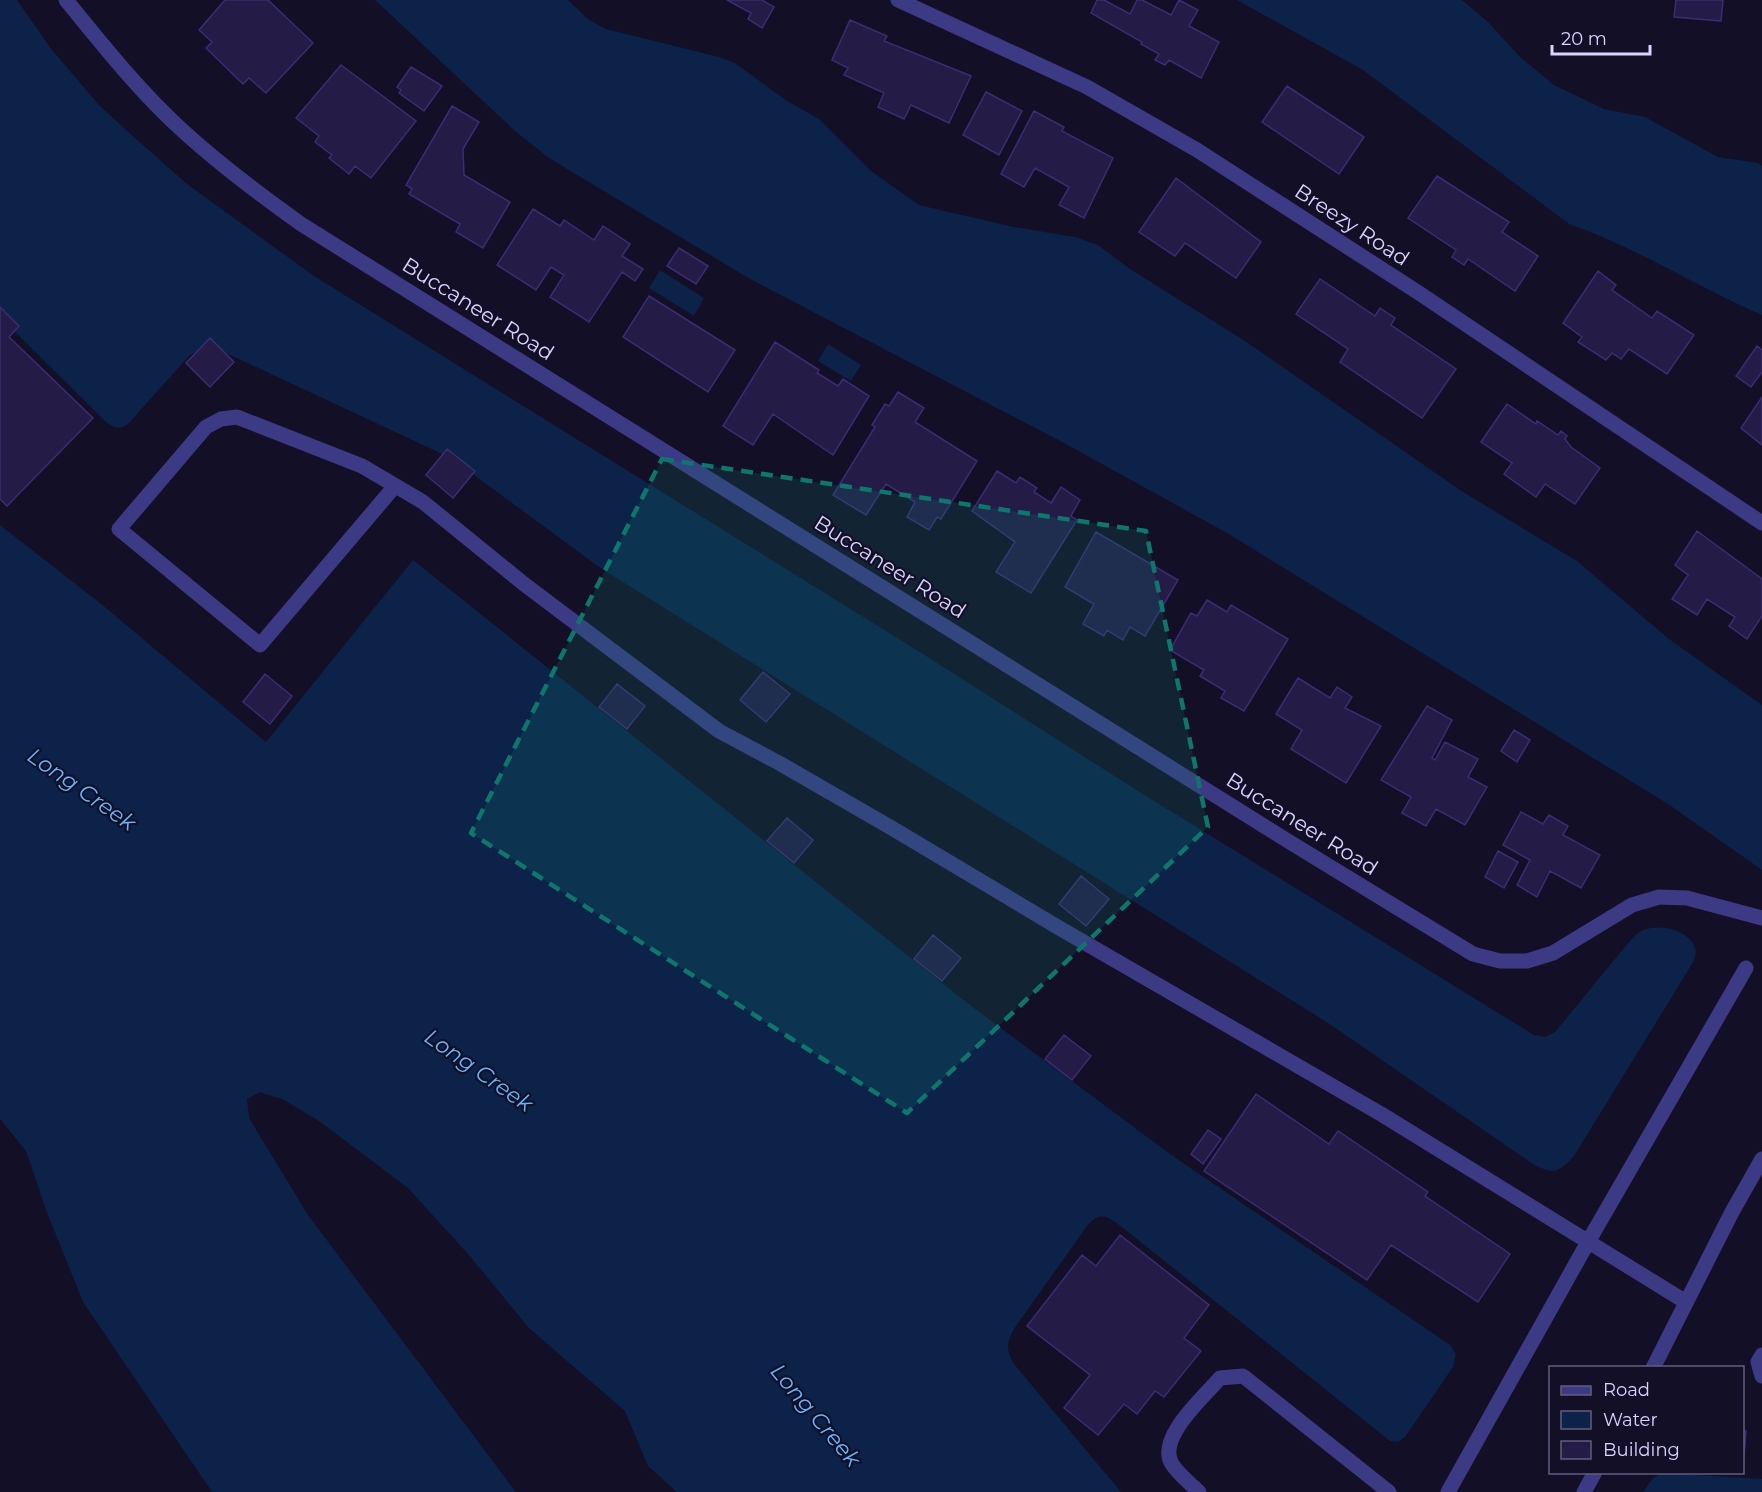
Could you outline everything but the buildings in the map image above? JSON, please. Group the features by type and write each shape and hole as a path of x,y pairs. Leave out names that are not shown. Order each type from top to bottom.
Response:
{"street":[{"name":"Buccaneer Road","path":"66,0 121,67 180,129 245,184 301,224 1288,841 1473,954 1500,961 1527,961 1553,953 1632,905 1659,897 1688,898 1762,918"},
{"name":"Breezy Road","path":"898,0 1087,87 1197,150 1419,293 1762,523"},
{"path":"395,486 260,645 119,529 206,427 220,419 237,417 362,466 423,502 524,584 719,731 890,827 1381,1114 1686,1302"},
{"path":"1448,1492 1588,1242 1746,968"},
{"path":"1654,1366 1762,1159"},
{"path":"1762,1355 1758,1362 1762,1376"},
{"path":"1199,1492 1172,1464 1168,1450 1173,1434 1220,1378 1243,1376 1389,1492"},
{"path":"1584,1492 1594,1474"}],"highlighted area":[{"path":"662,459 1146,531 1208,827 907,1113 471,833"}],"water":[{"path":"0,0 17,0 52,50 99,105 187,184 314,276 923,654 1138,791 1534,1035 1545,1037 1555,1032 1629,942 1641,931 1658,927 1682,933 1693,944 1696,951 1695,958 1574,1156 1560,1169 1551,1171 1533,1164 1328,1023 599,567 459,464 438,452 224,352 210,349 198,351 189,356 128,424 117,428 106,422 0,317"},
{"path":"375,0 568,0 589,20 606,29 735,63 787,101 819,119 871,171 919,205 1009,226 1075,237 1098,245 1130,269 1245,341 1463,492 1577,561 1669,639 1762,705 1762,870 1668,804 1227,533 1064,443 750,279 549,158 515,131"},
{"path":"1237,0 1462,0 1489,23 1520,57 1554,85 1604,109 1645,117 1718,157 1758,163 1762,166 1762,315 1618,244 1569,224 1363,70"},
{"path":"660,270 704,298 694,316 649,288"},
{"path":"828,344 861,365 851,381 818,361"},
{"name":"Long Creek","path":"0,525 100,603 266,742 413,560 966,1002 1170,1154 1450,1345 1456,1354 1453,1367 1405,1437 1398,1442 1390,1441 1118,1224 1102,1216 1087,1226 1014,1329 1008,1346 1014,1364 1121,1492 677,1492 648,1466 625,1411 529,1328 468,1254 408,1188 319,1121 284,1100 260,1092 247,1099 249,1118 308,1215 516,1492 212,1492 83,1302 46,1210 26,1151 0,1119"},
{"path":"1660,1474 1679,1474 1762,1479 1762,1492 1643,1492 1653,1478"}]}
